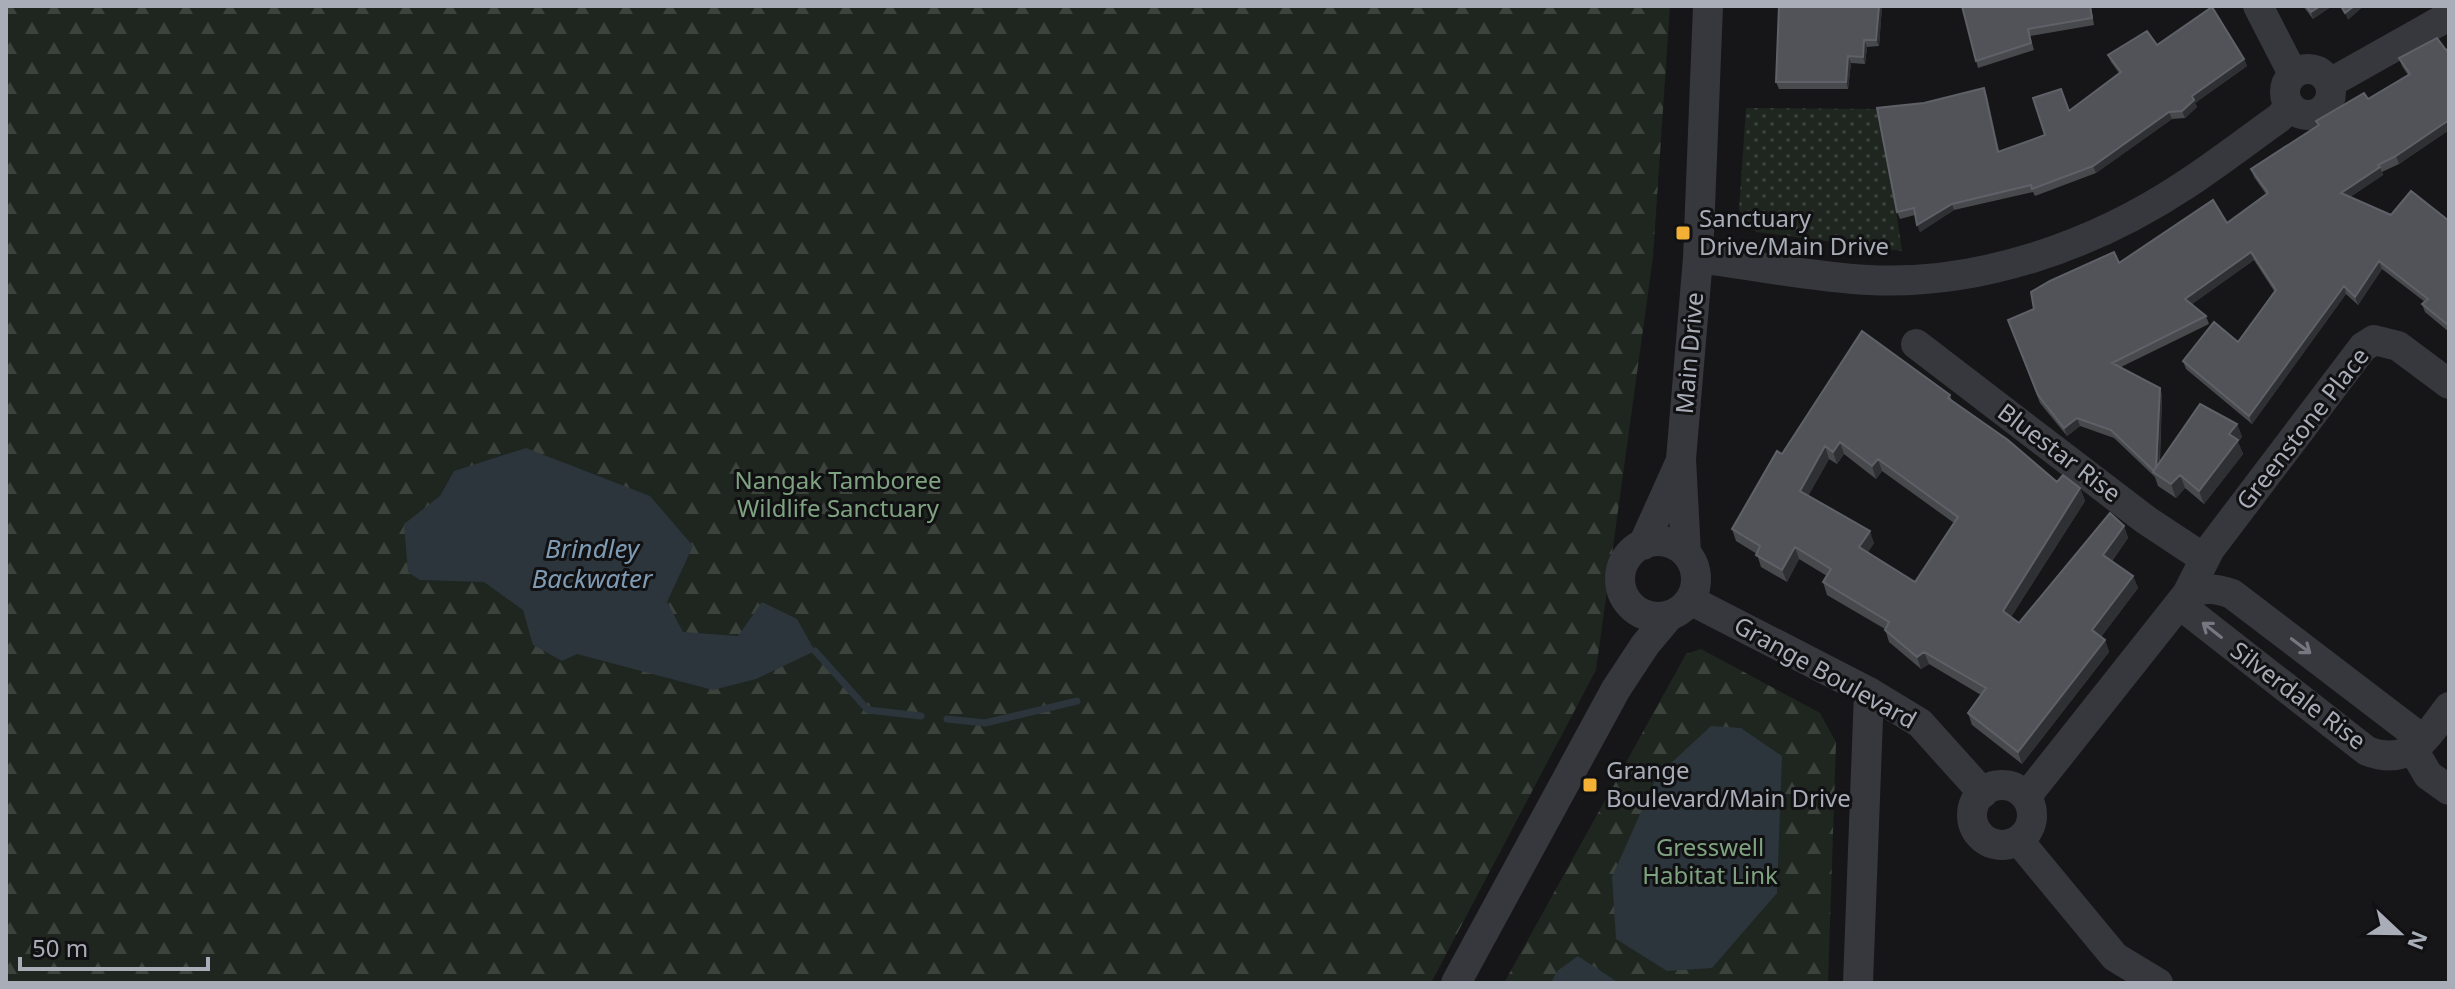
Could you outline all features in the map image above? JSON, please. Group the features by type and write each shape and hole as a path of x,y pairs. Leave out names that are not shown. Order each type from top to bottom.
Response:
{"street":[{"name":"Main Drive","path":"1686,553 1681,459 1698,258 1708,6"},
{"path":"2258,6 2293,74"},
{"path":"2330,83 2449,16"},
{"path":"2316,70 2330,83 2330,101 2319,113 2303,115 2289,107 2284,90 2293,74 2316,70"},
{"path":"1698,258 1870,280 1943,278 1989,270 2091,237 2183,187 2279,118 2289,107"},
{"name":"Greenstone Place","path":"2183,599 2210,549 2363,347 2374,340 2398,346 2449,384"},
{"name":"Bluestar Rise","path":"1916,344 2146,520 2205,559"},
{"name":"Main Drive","path":"1643,545 1681,459"},
{"path":"1456,983 1616,689 1645,645 1680,607 1695,588 1696,576 1686,553 1666,542 1643,545 1632,552 1621,573 1625,597 1632,607 1650,616 1680,607"},
{"name":"Silverdale Rise","path":"2202,588 2216,588 2232,594 2418,744 2400,756 2384,757 2367,751 2183,599 2202,588"},
{"path":"2026,797 2183,599"},
{"path":"1616,689 1632,607"},
{"name":"Grange Boulevard","path":"1680,607 1869,692 1920,723 1983,793"},
{"path":"1858,983 1869,692"},
{"path":"2449,707 2418,744 2428,775 2449,790"},
{"path":"2002,785 2012,787 2026,797 2032,817 2030,827 2019,841 1998,845 1980,835 1972,816 1974,806 1983,793 2002,785"},
{"path":"2019,841 2115,957 2158,983"}],"green space":[{"name":"Nangak Tamboree Wildlife Sanctuary","path":"6,6 1670,6 1653,257 1596,670 1431,983 6,983"},
{"path":"1746,108 1881,109 1902,251 1756,232 1739,210"},
{"name":"Gresswell Habitat Link","path":"1701,649 1820,713 1836,742 1828,983 1504,983 1686,654"}],"water":[{"name":"Brindley Backwater","path":"526,448 650,496 693,546 667,602 683,632 738,636 762,602 797,619 815,651 756,679 713,690 577,654 562,661 533,645 523,610 484,582 420,580 408,572 404,524 440,496 454,471"},
{"path":"1711,726 1741,728 1782,756 1777,893 1712,968 1667,971 1616,939 1612,877 1657,776"},
{"path":"1578,956 1619,983 1551,983 1557,971"}],"building":[{"path":"1779,6 1879,6 1876,40 1864,40 1863,57 1848,56 1846,82 1776,82"},
{"path":"1962,6 2090,6 2092,18 2028,29 2031,43 1976,61"},
{"path":"2306,6 2320,6 2311,12"},
{"path":"2341,6 2354,6 2345,13"},
{"path":"2212,7 2244,59 2192,96 2194,100 2182,111 2169,112 2093,166 2032,189 2031,185 1952,204 1917,225 1914,208 1897,212 1877,108 1924,103 1984,88 1998,152 2045,135 2033,98 2061,89 2069,111 2121,72 2108,55 2147,31 2157,45"},
{"path":"2437,38 2446,50 2449,49 2449,120 2378,165 2380,167 2341,193 2391,215 2411,191 2449,221 2449,324 2422,304 2428,299 2379,261 2355,297 2344,286 2249,416 2183,361 2214,322 2238,342 2276,290 2251,252 2185,299 2206,316 2112,363 2160,388 2154,471 2111,430 2077,418 2064,428 2038,395 2008,320 2034,309 2031,292 2114,252 2119,263 2213,200 2227,223 2268,193 2251,169 2319,125 2316,121 2364,93 2368,99 2410,74 2399,58"},
{"path":"1862,331 1950,395 1948,398 2008,440 2057,482 2063,475 2080,488 2003,611 2019,623 2110,513 2124,526 2103,555 2133,576 2092,630 2105,640 2018,752 1968,713 1986,688 1924,652 1917,657 1885,630 1889,622 1823,582 1831,569 1795,547 1782,570 1756,555 1760,546 1732,529 1777,451 1782,454","holes":["1840,442 1872,466 1878,459 1958,517 1915,582 1859,547 1870,531 1800,491 1825,446 1833,452"]},
{"path":"2200,404 2237,424 2229,434 2238,440 2199,491 2180,475 2171,484 2153,472"}],"waterway":[{"path":"815,651 868,710 921,716"},
{"path":"947,719 985,723 1077,701"}],"place":[{"name":"Sanctuary Drive/Main Drive","path":"1683,233"},
{"name":"Grange Boulevard/Main Drive","path":"1590,785"}]}
